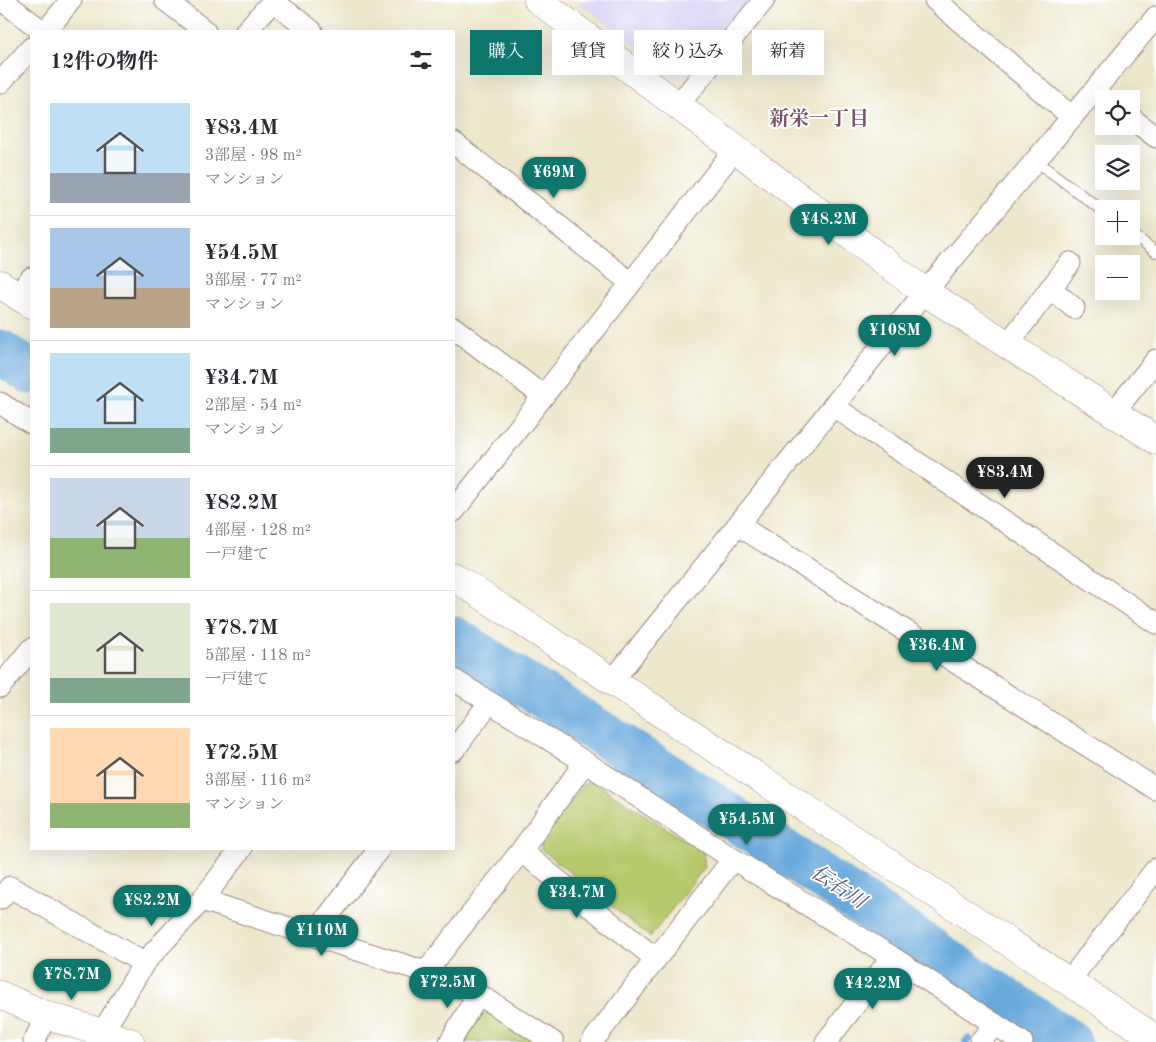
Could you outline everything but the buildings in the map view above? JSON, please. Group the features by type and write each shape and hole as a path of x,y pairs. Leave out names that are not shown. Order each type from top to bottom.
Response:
{"street":[{"path":"2,0 41,30"},
{"path":"47,30 71,0"},
{"path":"165,0 204,30"},
{"path":"247,30 273,0 311,30"},
{"path":"538,0 924,292 1156,440"},
{"path":"678,105 764,0"},
{"path":"935,0 1072,117"},
{"path":"1103,90 1153,25"},
{"path":"0,83 30,49"},
{"path":"613,680 924,292 1072,117 1095,98"},
{"path":"1140,125 1156,138"},
{"path":"455,144 631,283"},
{"path":"455,510 735,149"},
{"path":"1007,345 1070,263"},
{"path":"1050,288 1074,308"},
{"path":"455,329 543,396"},
{"path":"1113,413 1156,360"},
{"path":"0,403 30,422"},
{"path":"833,406 1156,623"},
{"path":"738,525 1156,789"},
{"path":"455,578 1156,1039"},
{"path":"0,687 30,650"},
{"path":"455,681 585,762 733,859 892,957 1022,1042"},
{"path":"455,749 489,703"},
{"path":"426,972 521,851 585,762"},
{"path":"102,1033 144,963 202,900 240,850"},
{"path":"314,935 379,850"},
{"path":"521,851 656,959"},
{"path":"592,1042 733,859"},
{"path":"1069,981 1156,869"},
{"path":"0,899 10,887 144,963"},
{"path":"202,900 426,972 478,994 553,1042"},
{"path":"826,1042 892,957"},
{"path":"450,1042 478,994"},
{"path":"0,995 46,1015 130,1042"},
{"path":"34,1042 46,1015"},
{"path":"980,1042 995,1024"}],"lane":[{"path":"1035,160 1095,205"},
{"path":"1140,240 1156,252"}],"shaded area":[{"path":"576,0 751,0 726,30 634,30 634,44 624,36 624,30 615,30"}],"green space":[{"path":"594,782 703,852 705,867 650,937 541,849 541,839 585,783"},
{"path":"493,1012 538,1042 464,1042 481,1015"}],"waterway":[{"name":"伝右川","path":"0,352 30,371"},
{"name":"伝右川","path":"455,640 732,817 1069,1042"},
{"path":"995,1008 1004,998"}],"district":[{"name":"新栄一丁目","path":"819,120"}]}
